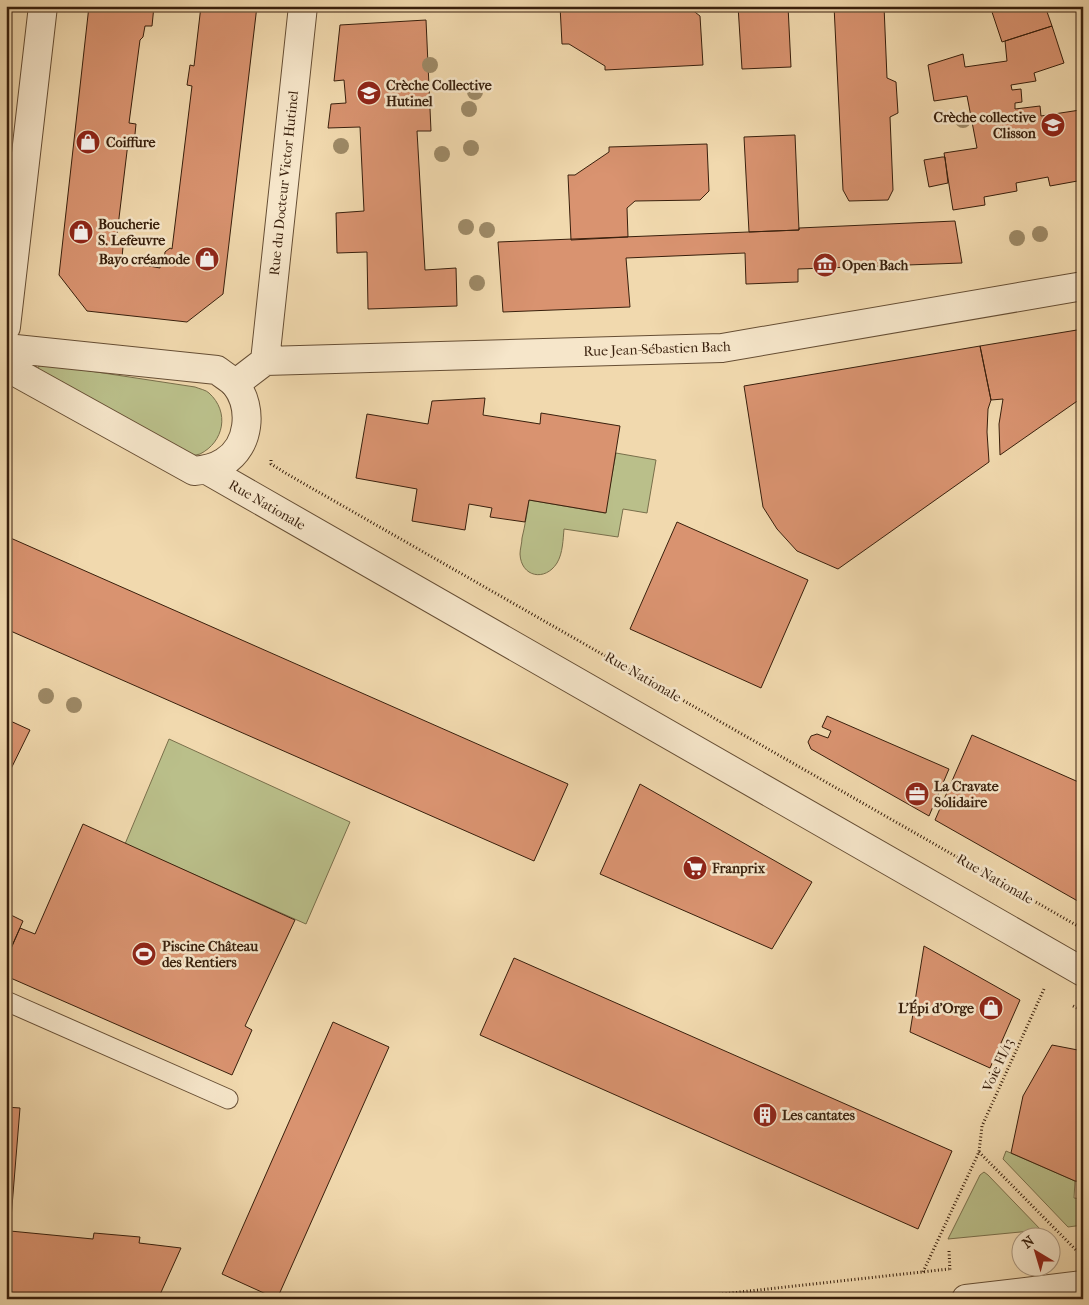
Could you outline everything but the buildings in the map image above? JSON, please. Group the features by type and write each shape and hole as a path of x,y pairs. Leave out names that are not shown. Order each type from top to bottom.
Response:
{"street":[{"path":"6,327 43,6"},
{"name":"Rue du Docteur Victor Hutinel","path":"265,361 303,6"},
{"name":"Rue Jean-Sébastien Bach","path":"265,361 722,348 1083,286"},
{"name":"Rue Nationale","path":"6,348 217,370 235,384 245,401 247,426 238,448 225,461 207,470 194,471 20,374 6,352"},
{"path":"235,384 265,361"},
{"name":"Rue Nationale","path":"207,470 1083,972"},
{"path":"966,1299 1083,1285"}],"lane":[{"path":"6,1001 228,1099"}],"path":[{"name":"Rue Nationale","path":"271,454 271,464 287,474 1083,929"},
{"name":"Voie FI/13","path":"923,1272 979,1152 982,1126 1044,989"},
{"path":"979,1152 1081,1255"},
{"path":"676,1299 958,1268"}],"green space":[{"path":"44,364 205,390 216,401 220,409 222,417 219,434 208,449 200,454 181,455 39,375 38,367"},
{"path":"616,453 656,460 647,513 623,509 618,537 564,529 562,550 557,563 552,569 540,575 529,572 521,562 520,554 529,500 605,513"},
{"path":"169,739 350,822 306,924 125,844"},
{"path":"1006,1151 1075,1181 1074,1198 1083,1199 1083,1225 1068,1227 1003,1159"},
{"path":"984,1172 988,1175 1039,1228 1012,1228 1012,1233 948,1239 980,1175"}],"place":[{"name":"Crèche Collective Hutinel","path":"369,93"},
{"name":"Crèche collective Clisson","path":"1053,125"},
{"name":"Coiffure","path":"88,142"},
{"name":"Boucherie S. Lefeuvre","path":"81,232"},
{"name":"Bayo créamode","path":"207,259"},
{"name":"Open Bach","path":"825,265"},
{"name":"La Cravate Solidaire","path":"917,794"},
{"name":"Franprix","path":"695,868"},
{"name":"Piscine Château des Rentiers","path":"144,954"},
{"name":"L'Épi d'Orge","path":"991,1008"},
{"name":"Les cantates","path":"765,1115"}]}
